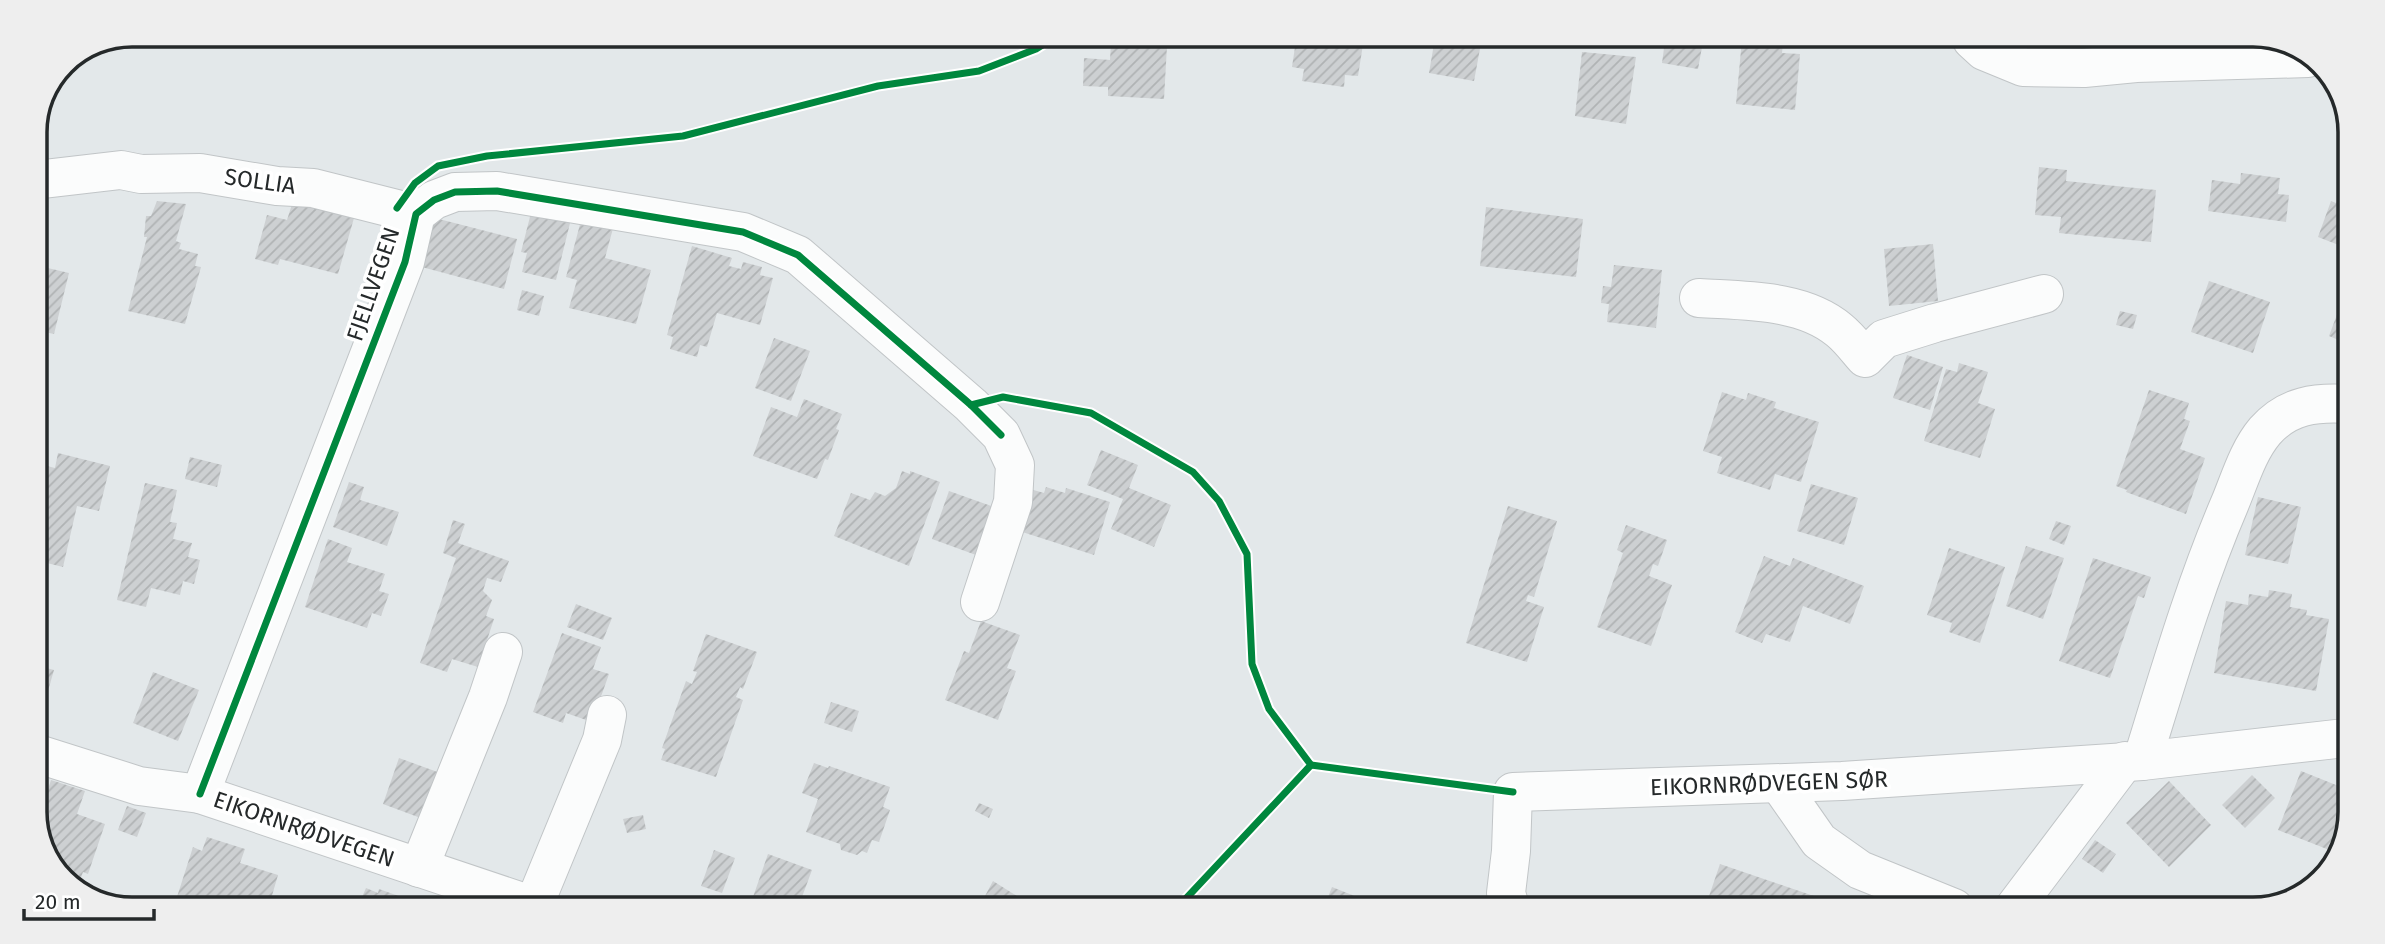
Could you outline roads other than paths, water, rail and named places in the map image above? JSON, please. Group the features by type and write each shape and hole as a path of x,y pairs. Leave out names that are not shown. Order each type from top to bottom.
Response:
{"street":[{"path":"1980,47 2023,67 2084,68 2136,63 2294,58"},
{"name":"SOLLIA","path":"47,179 121,170 141,174 200,173 276,186 313,188 406,211"},
{"name":"FJELLVEGEN","path":"200,794 405,261 406,211 455,192 497,191 743,232 798,255 971,405 1001,435 1015,465 1013,502 980,602"},
{"path":"1699,298 1767,303 1809,313 1838,329 1865,359 1884,339 2044,294"},
{"path":"2023,897 2133,761 2218,530 2250,452 2266,430 2295,408 2321,402 2338,403"},
{"path":"419,867 488,697 503,652"},
{"path":"535,897 602,740 607,715"},
{"name":"EIKORNRØDVEGEN SØR","path":"1507,897 1513,792 1780,785 2133,761 2338,739"},
{"name":"EIKORNRØDVEGEN","path":"47,756 139,786 200,794 508,897"},
{"path":"1780,785 1819,841 1860,870 1927,897"}]}
